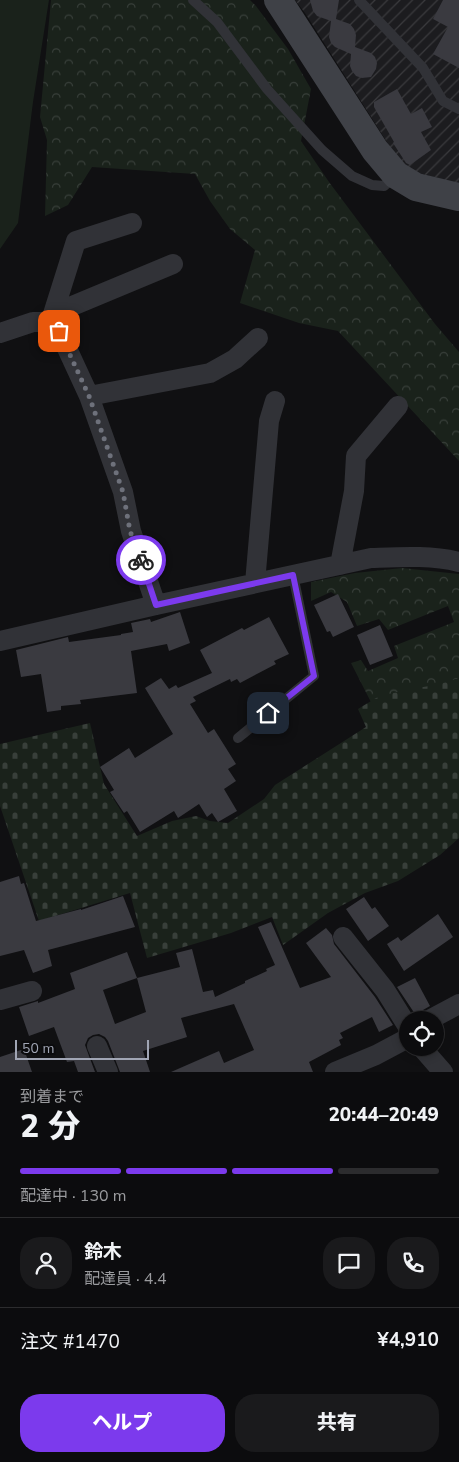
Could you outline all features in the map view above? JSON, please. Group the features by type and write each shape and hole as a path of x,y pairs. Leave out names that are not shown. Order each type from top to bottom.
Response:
{"street":[{"path":"278,0 375,150 396,175 416,187 459,197"},
{"path":"50,318 76,241 132,223"},
{"path":"0,333 50,318 173,264"},
{"path":"50,318 59,331 89,396 123,492 130,531 156,605"},
{"path":"89,396 210,373 235,359 258,338"},
{"path":"255,583 269,421 275,401"},
{"path":"340,565 354,491 356,456 398,406"},
{"path":"0,641 371,558 403,556 446,559 459,562"},
{"path":"343,936 385,990 399,1013"},
{"path":"0,1000 32,991"},
{"path":"444,1012 459,1004"},
{"path":"334,1072 376,1055 399,1043"},
{"path":"97,1046 108,1072"},
{"path":"429,1056 443,1072"}],"lane":[{"path":"193,0 217,22 267,89 322,150 352,176 372,185 384,186 396,175"},
{"path":"359,0 423,68 443,101 459,109"},
{"path":"238,738 314,676 293,575"}],"shaded area":[{"path":"295,0 459,0 459,184 419,173 404,165 392,150"}],"green space":[{"path":"0,0 49,0 33,102 18,223 0,249"},
{"path":"51,0 250,0 256,6 288,49 311,89 301,141 329,182 435,324 459,352 459,461 338,331 299,323 240,303 255,250 230,229 210,201 195,174 92,167 68,205 45,216 47,140 40,117"},
{"path":"402,568 459,574 459,678 375,710 351,663 361,660 368,671 398,658 394,646 454,622 448,606 388,630 379,619 357,626 347,602 331,592 311,601 311,582 355,573"},
{"path":"459,678 459,838 440,855 398,881 365,893 328,913 283,945 272,917 231,933 147,958 130,893 39,921 0,806 0,744 90,723 104,784 137,836 172,821 196,816 210,821 228,823 264,799 275,785 366,727 358,709 376,698"}],"building":[{"path":"310,0 339,0 336,19 350,24 354,29 356,35 355,47 371,53 375,57 376,69 371,77 362,78 356,76 352,71 350,66 351,54 335,47 331,43 329,37 331,21 317,16 313,11"},
{"path":"443,0 459,0 459,68 433,54 448,27 433,19"},
{"path":"397,89 411,114 422,108 432,127 421,132 431,150 410,165 406,163 393,143 374,107 374,102"},
{"path":"338,594 354,627 333,637 330,631 327,632 314,605"},
{"path":"180,612 190,643 169,651 167,644 131,651 137,693 80,700 81,704 61,706 61,710 47,712 41,674 21,677 16,650 68,637 69,642 121,635 133,632 131,623 150,619 151,622"},
{"path":"269,617 289,654 274,661 276,664 240,683 237,679 231,682 230,679 193,697 196,701 190,704 208,733 214,729 236,764 228,769 236,781 224,789 237,811 218,822 212,813 207,817 199,804 178,818 174,811 140,832 127,811 124,813 110,792 114,790 100,767 129,748 135,758 173,734 145,688 161,678 169,689 176,685 178,688 212,673 200,650 242,628 244,630"},
{"path":"380,625 393,656 370,665 357,635"},
{"path":"19,876 21,884 24,883 36,921 81,910 123,896 135,927 48,950 52,966 33,973 24,950 0,956 0,882"},
{"path":"364,897 372,909 375,907 389,926 368,941 346,909"},
{"path":"438,914 453,937 404,971 387,944 398,937 401,941"},
{"path":"271,922 300,988 331,977 306,943 326,928 332,935 334,944 375,997 393,1025 379,1032 372,1017 340,1033 343,1038 339,1040 341,1045 309,1062 313,1072 171,1072 219,1051 224,1063 254,1050 234,1004 181,1018 187,1037 143,1051 150,1072 120,1072 108,1041 99,1034 88,1038 85,1045 95,1072 78,1072 74,1061 67,1062 54,1027 29,1036 19,1007 38,1001 38,1003 75,989 70,973 127,952 137,978 180,967 176,953 192,949 203,992 213,990 215,997 245,983 245,981 267,971 266,969 275,965 258,927","holes":["137,978 146,1012 115,1024 103,990"]},
{"path":"415,978 430,1006 422,1011 413,1011 397,987"},
{"path":"24,1049 32,1072 0,1072 0,1057"}],"way so far":[{"path":"59,331 89,396 123,492 130,531 141,560"}],"route":[{"path":"141,560 156,605 293,575 314,676 268,713"}]}
